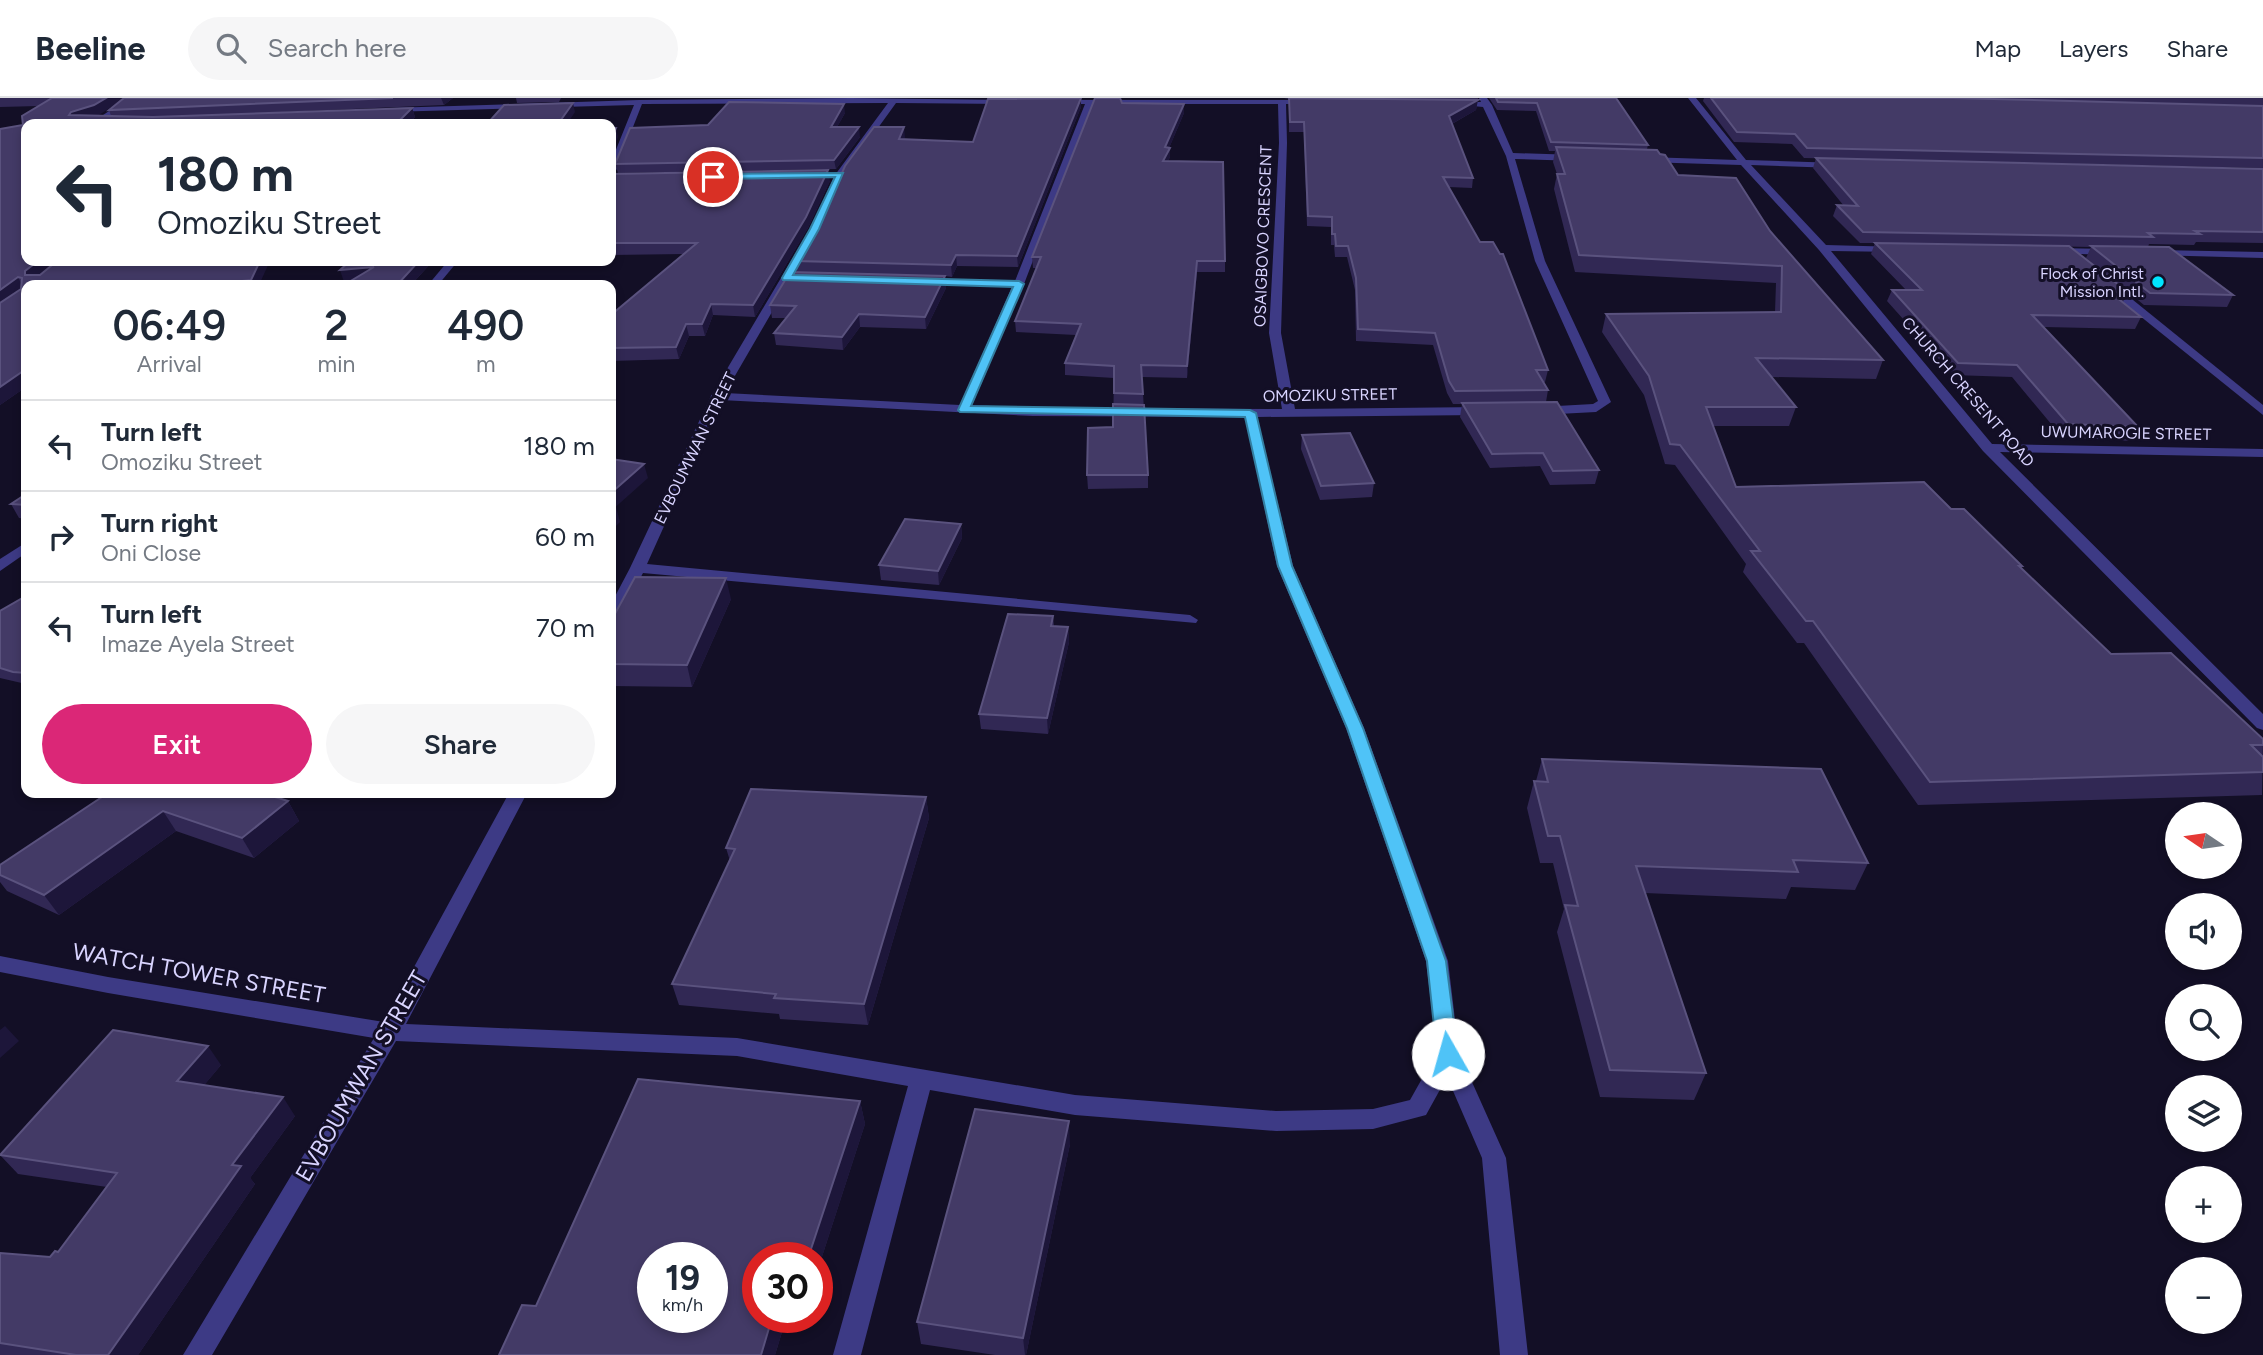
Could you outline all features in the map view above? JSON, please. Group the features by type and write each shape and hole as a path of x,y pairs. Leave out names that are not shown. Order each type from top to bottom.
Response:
{"street":[{"path":"103,119 134,98"},
{"name":"CHURCH CRESENT ROAD","path":"1692,98 1744,163 1823,248 1989,448 2263,724"},
{"path":"1051,102 1179,100 1323,103"},
{"path":"1446,104 1486,101 1510,156 1540,261 1605,402 1596,408 1522,411"},
{"name":"EVBOUMWAN STREET","path":"616,609 638,568 717,396 815,229 840,174 892,102"},
{"path":"378,111 427,113 639,103 1024,102"},
{"path":"964,410 1019,284 1090,102"},
{"name":"OSAIGBOVO CRESCENT","path":"1282,102 1283,143 1275,333 1289,413"},
{"path":"616,160 639,103"},
{"path":"1510,156 1593,159"},
{"path":"1634,160 1853,165"},
{"path":"826,175 840,174"},
{"path":"616,179 624,178"},
{"path":"1823,248 1905,249"},
{"path":"2041,251 2124,253"},
{"path":"2068,252 2079,261"},
{"path":"2138,253 2263,255"},
{"path":"437,280 449,266"},
{"path":"787,278 800,278"},
{"path":"2101,278 2263,411"},
{"path":"909,281 1019,284"},
{"name":"OMOZIKU STREET","path":"717,396 964,410 1250,413 1495,411"},
{"path":"1250,413 1285,566 1355,728 1437,961 1448,1054 1494,1158 1514,1355"},
{"name":"UWUMAROGIE STREET","path":"1989,448 2263,453"},
{"path":"0,547 21,549"},
{"path":"0,566 21,551"},
{"path":"638,568 1190,620"},
{"name":"EVBOUMWAN STREET","path":"197,1355 390,1032 515,798"},
{"name":"WATCH TOWER STREET","path":"0,964 108,985 390,1032 737,1047 1075,1105 1276,1121 1373,1119 1418,1108 1448,1054"},
{"path":"848,1355 921,1079"}],"building":[{"path":"52,98 106,98 69,115 153,117 412,108 401,119 22,119 22,116"},
{"path":"124,98 393,98 109,110"},
{"path":"1081,98 1017,256 956,255 951,265 796,261 821,220 845,166 874,127 904,127 899,139 973,142 988,99"},
{"path":"1095,98 1120,98 1122,103 1184,104 1165,147 1170,148 1163,161 1223,162 1225,261 1197,261 1187,366 1141,365 1143,394 1114,393 1114,366 1065,363 1081,324 1015,321 1041,257 1032,257"},
{"path":"1289,98 1478,100 1449,116 1473,178 1443,177 1480,242 1493,242 1500,254 1503,254 1548,370 1536,370 1548,390 1455,391 1449,381 1435,333 1358,329 1356,278 1348,246 1336,246 1335,234 1332,234 1332,217 1308,216 1304,122 1290,122"},
{"path":"1496,98 1616,98 1648,145 1551,142 1537,103 1498,102"},
{"path":"1711,98 1952,98 2263,106 2263,158 1807,148 1795,134 1737,132"},
{"path":"729,102 844,104 831,127 859,127 834,160 616,164 630,128 708,125"},
{"path":"573,103 562,119 491,119 504,105"},
{"path":"21,125 21,266 32,266 25,271 25,275 40,275 51,266 258,266 251,280 22,280 18,277 0,290 0,129"},
{"path":"1556,147 1657,150 1665,155 1678,175 1736,178 1770,231 1883,360 1756,358 1796,407 1706,407 1736,487 1924,482 1951,509 1964,509 2111,654 2171,653 2263,739 2263,745 2251,745 2263,757 2263,772 1930,782 1813,621 1806,621 1751,551 1760,551 1680,445 1670,444 1649,376 1606,314 1781,312 1782,266 1579,255 1557,174 1565,174"},
{"path":"1816,158 2263,169 2263,232 2148,233 2153,237 1863,232 1837,205 1858,206"},
{"path":"828,170 806,217 753,305 711,304 702,324 686,324 676,347 616,348 616,311 697,243 616,243 616,174"},
{"path":"1875,243 2069,246 2128,292 2110,292 2141,317 2032,315 2138,427 2068,424 2017,365 1958,363 1892,290 1922,290"},
{"path":"2091,246 2169,247 2233,295 2150,293"},
{"path":"344,266 414,266 402,280 352,280 374,267 340,270"},
{"path":"790,272 945,276 925,317 859,314 842,337 774,333 796,306 770,305"},
{"path":"21,289 21,372 0,387 0,303"},
{"path":"1557,402 1599,470 1553,471 1543,453 1492,454 1462,403"},
{"path":"1113,404 1144,405 1148,475 1087,475 1088,428 1113,427"},
{"path":"1350,433 1374,483 1321,486 1302,435"},
{"path":"616,460 644,464 616,489"},
{"path":"21,497 21,505 11,504"},
{"path":"905,519 961,524 938,571 879,565"},
{"path":"635,577 726,578 687,665 616,664 616,612"},
{"path":"21,599 21,673 0,668 0,611"},
{"path":"1008,614 1053,616 1051,626 1068,627 1047,718 979,714"},
{"path":"1542,759 1821,769 1868,863 1793,860 1798,872 1636,866 1706,1073 1610,1070 1565,905 1578,906 1560,836 1548,836 1534,781 1548,782"},
{"path":"751,789 926,797 864,1004 774,998 776,994 672,984 735,849 726,848"},
{"path":"100,798 278,798 288,801 242,838 163,811 44,895 0,875 0,865"},
{"path":"113,1030 208,1046 177,1081 283,1097 232,1165 241,1166 108,1355 76,1355 0,1343 0,1253 50,1257 55,1251 58,1252 117,1173 0,1155"},
{"path":"638,1079 860,1101 813,1242 742,1242 742,1333 768,1333 761,1355 499,1355 522,1305 536,1306"},
{"path":"975,1109 1069,1121 1023,1338 917,1322"}],"place":[{"name":"Flock of Christ Mission Intl.","path":"2158,282"}],"route":[{"path":"713,177 840,174 815,229 787,278 1019,284 964,410 1250,413 1285,566 1355,728 1437,961 1448,1054"}]}
